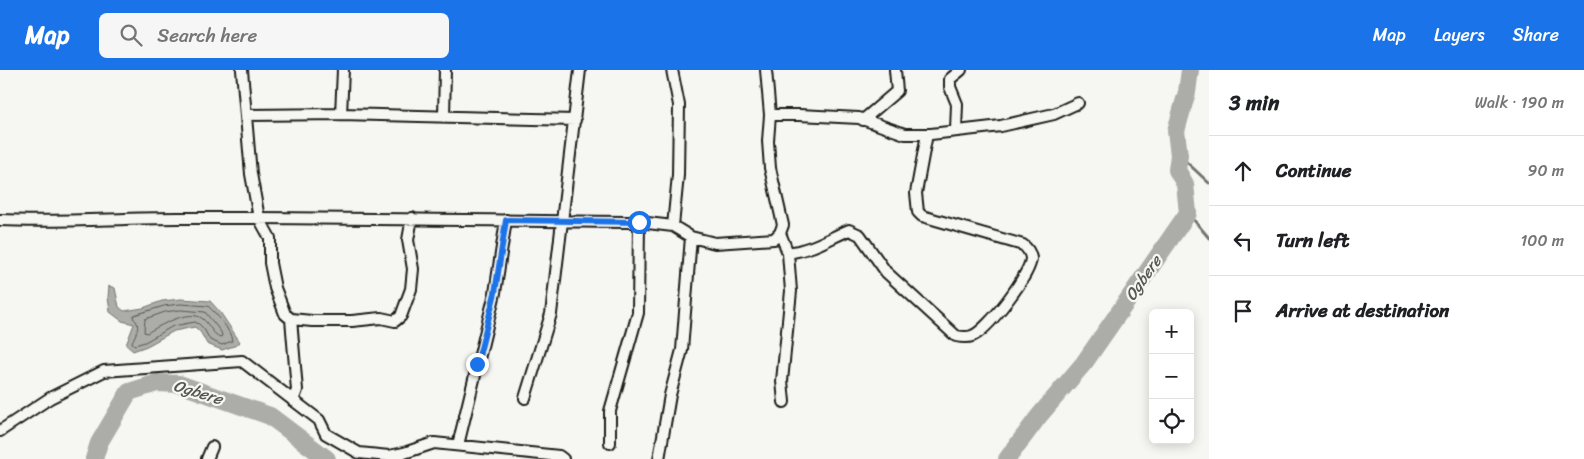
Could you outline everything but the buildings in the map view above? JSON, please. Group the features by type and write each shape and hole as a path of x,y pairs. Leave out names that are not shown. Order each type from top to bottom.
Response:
{"street":[{"path":"242,70 251,174 259,218 270,238 270,264 275,288 285,314 291,320 297,390 292,401"},
{"path":"341,114 343,70"},
{"path":"444,117 445,70"},
{"path":"525,398 551,314 580,70"},
{"path":"672,70 679,105 678,175 673,226"},
{"path":"0,220 34,222 176,218 412,218 639,222 673,226 691,237 715,244 774,239 780,233 783,226 770,168 768,141 770,115 766,70"},
{"path":"863,120 897,91 895,70"},
{"path":"956,130 956,104 950,87 950,79 962,70"},
{"path":"770,115 799,115 863,120 905,134 927,134 1001,126 1054,114 1078,103"},
{"path":"246,115 341,114 575,120"},
{"path":"788,253 819,245 849,230 860,235 886,272 956,336 970,337 976,334 995,316 1023,278 1031,259 1030,254 1023,245 922,216 918,212 916,193 927,134"},
{"path":"291,320 352,321 381,318 395,321 401,316 411,289 413,269 408,240 412,218"},
{"path":"458,445 495,293 506,220"},
{"path":"610,443 610,410 638,313 639,222"},
{"path":"780,233 788,253 791,291 782,381 784,402"},
{"path":"659,459 670,395 682,350 691,237"},
{"path":"0,431 50,398 104,371 242,362 319,420 326,434 359,452 389,456 434,443 560,456 563,459"},
{"path":"207,459 212,447"}],"water":[{"path":"109,286 115,288 119,307 124,311 143,308 162,301 181,299 210,301 220,312 240,342 237,345 222,350 207,344 195,327 174,331 147,346 133,351 126,345 134,324 122,321 110,312"}],"waterway":[{"name":"Ogbere","path":"1007,459 1039,416 1084,363 1188,213 1185,184 1177,170 1179,155 1176,131 1187,92 1190,70"},
{"path":"1179,155 1209,183"},
{"path":"1188,213 1209,238"},
{"name":"Ogbere","path":"94,459 99,443 129,392 157,383 179,384 270,416 327,459"}],"route":[{"path":"477,364 495,293 506,220 639,222"}]}
